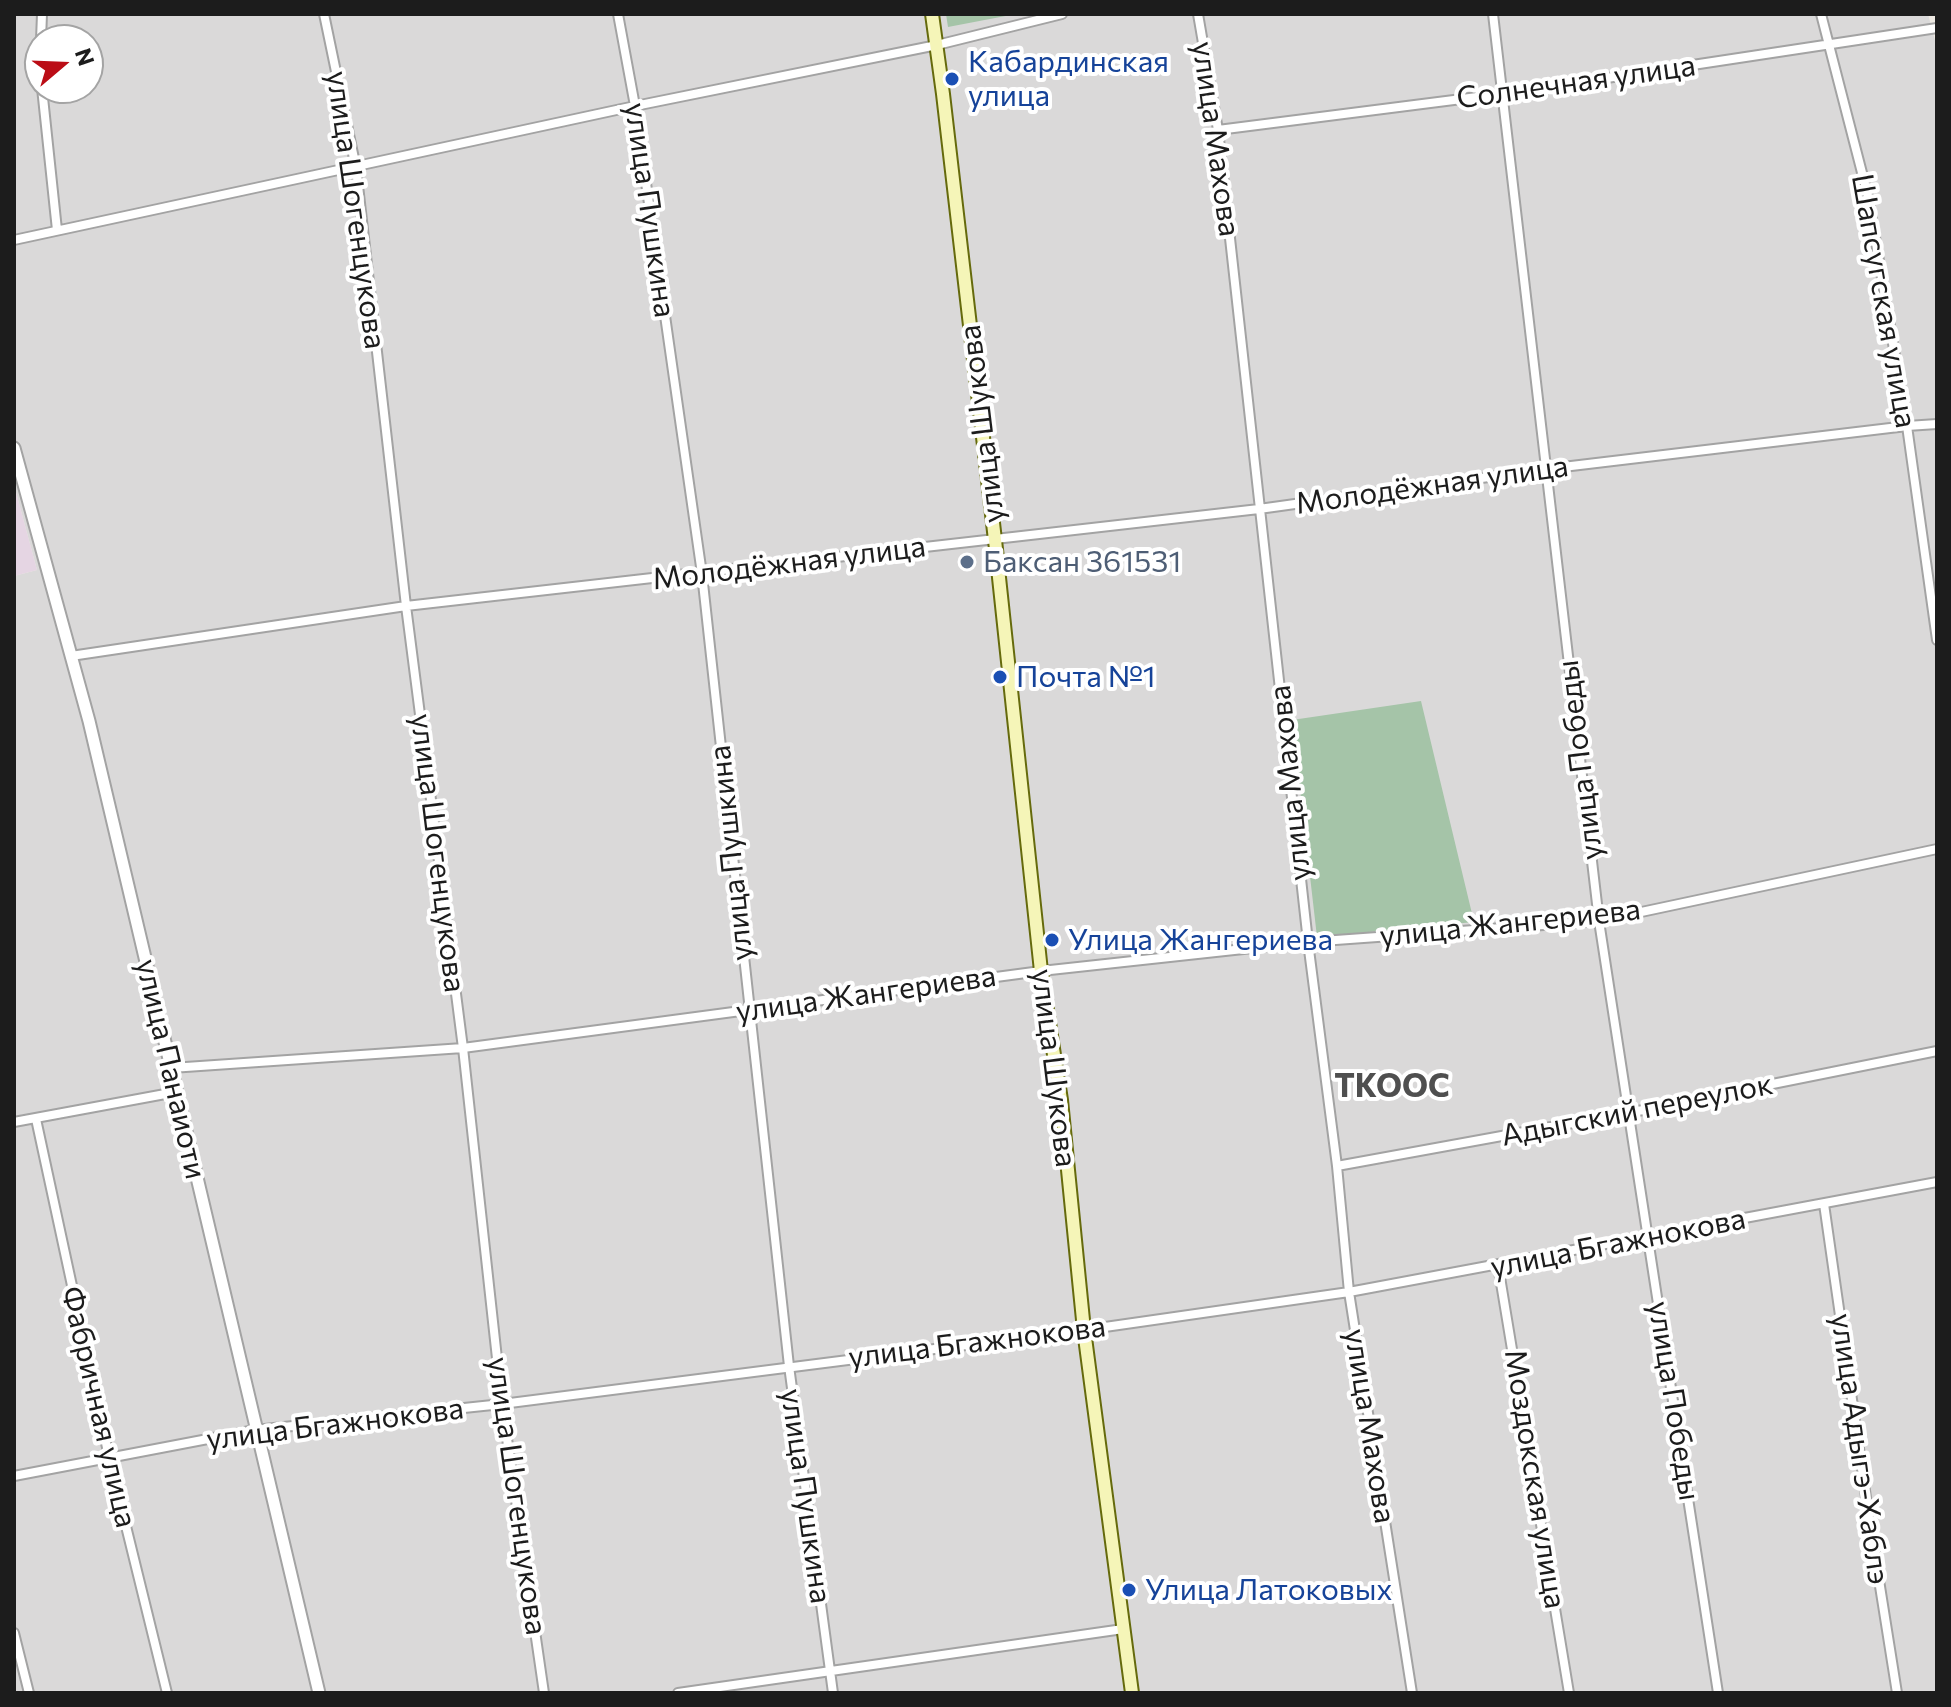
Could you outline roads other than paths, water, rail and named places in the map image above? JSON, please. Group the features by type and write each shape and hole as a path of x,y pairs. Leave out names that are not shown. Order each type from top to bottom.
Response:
{"main road":[{"name":"улица Шукова","path":"932,14 995,540 1041,971 1061,1100 1084,1330 1132,1693"}],"street":[{"name":"улица Шогенцукова","path":"324,14 356,168 406,606 463,1048 502,1404 544,1693"},
{"name":"улица Пушкина","path":"618,14 635,106 702,574 789,1366 833,1693"},
{"path":"14,240 635,106 937,45 1062,14"},
{"name":"улица Махова","path":"1198,14 1218,130 1349,1292 1412,1693"},
{"name":"улица Победы","path":"1493,14 1599,921 1718,1693"},
{"name":"Шапсугская улица","path":"1821,14 1868,196 1907,426 1937,640"},
{"name":"Солнечная улица","path":"1218,130 1501,94 1935,28"},
{"path":"44,104 57,230"},
{"name":"Молодёжная улица","path":"71,656 406,606 1259,509 1546,469 1937,424"},
{"name":"улица Панаиоти","path":"14,448 89,721 319,1693"},
{"name":"улица Жангериева","path":"171,1068 463,1048 1041,971 1308,942 1599,921 1937,849"},
{"name":"Адыгский переулок","path":"1337,1166 1628,1113 1937,1051"},
{"path":"14,1122 176,1092"},
{"name":"Фабричная улица","path":"36,1119 109,1457 167,1693"},
{"name":"улица Бгажнокова","path":"14,1476 255,1430 502,1404 1084,1330 1349,1292 1937,1182"},
{"name":"улица Адыгэ-Хаблэ","path":"1824,1204 1897,1693"},
{"name":"Моздокская улица","path":"1498,1265 1569,1693"},
{"path":"678,1693 1123,1629"},
{"path":"14,1633 29,1693"}],"place":[{"name":"Кабардинская улица","path":"952,79"},
{"name":"Баксан 361531","path":"967,562"},
{"name":"Почта №1","path":"1000,677"},
{"name":"Улица Жангериева","path":"1052,940"},
{"name":"Улица Латоковых","path":"1129,1590"}],"district":[{"name":"ТКООС","path":"1392,1086"}]}
